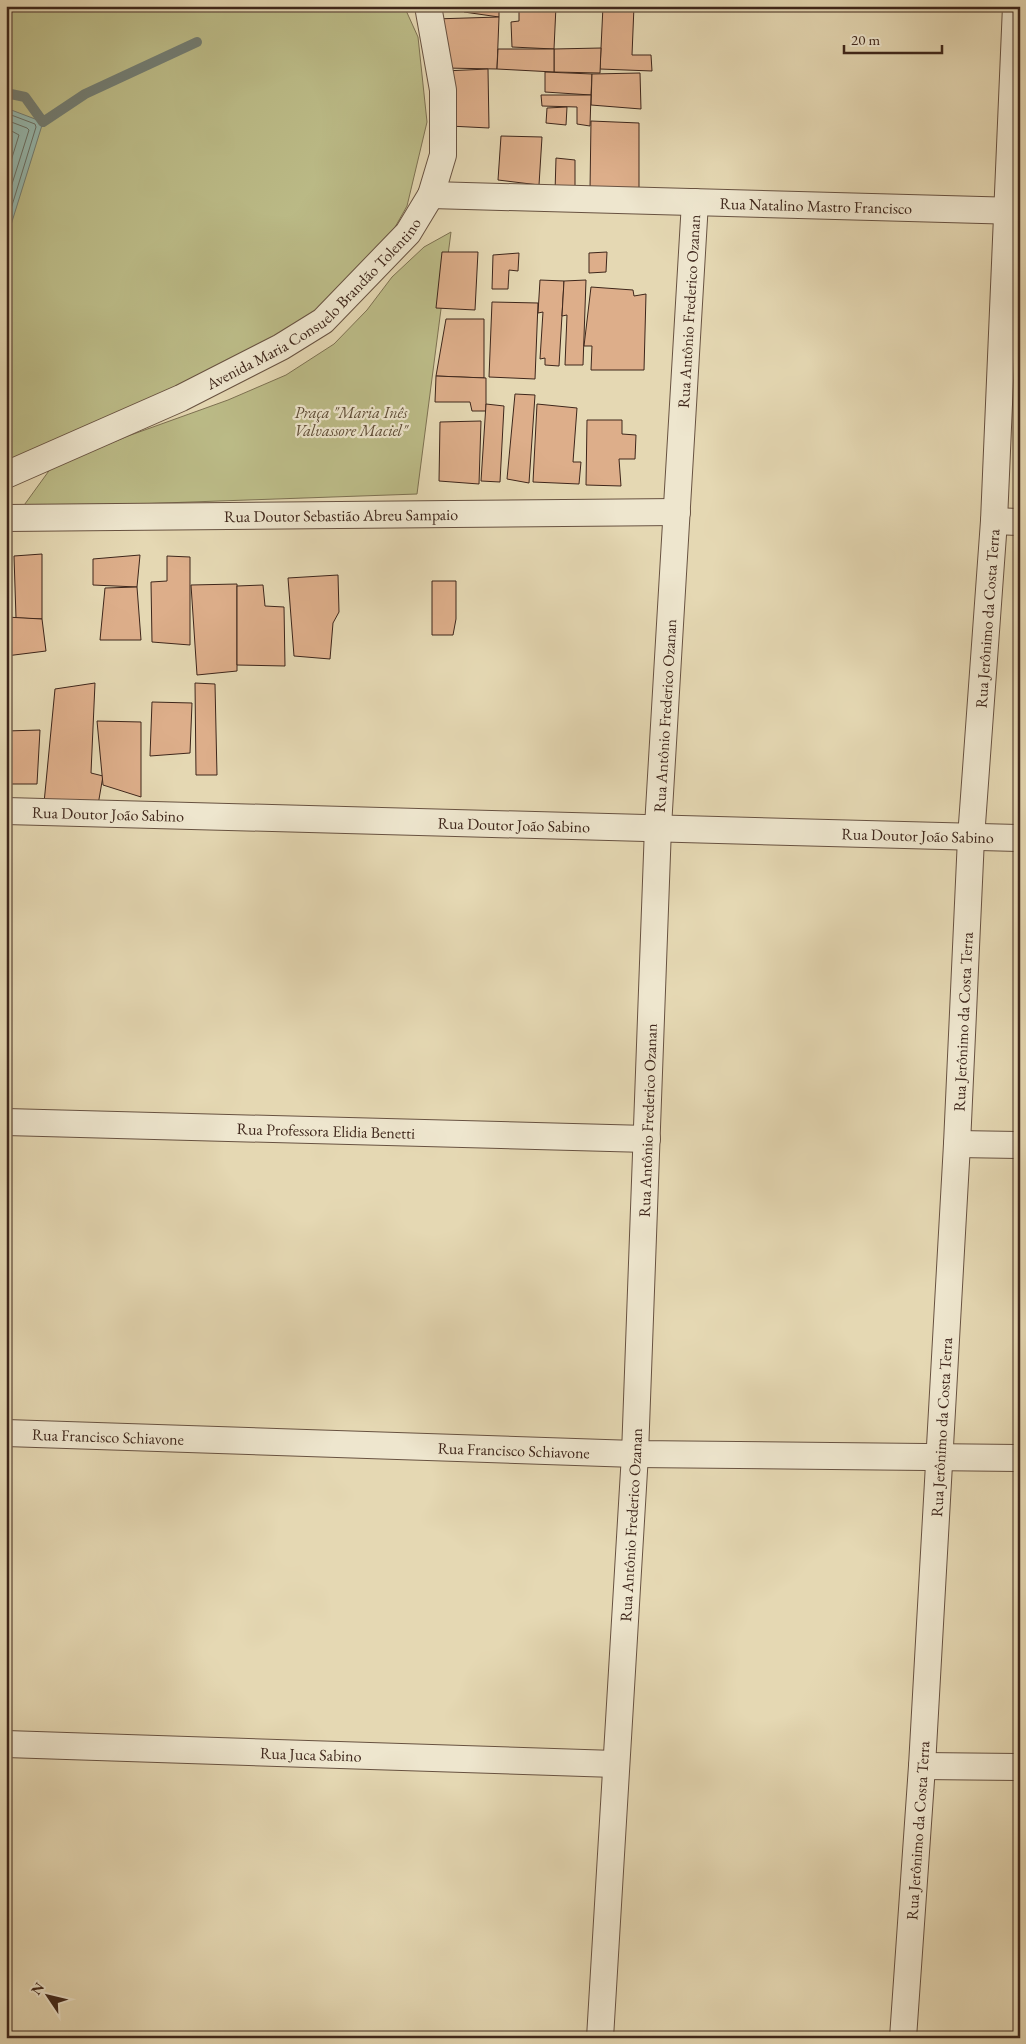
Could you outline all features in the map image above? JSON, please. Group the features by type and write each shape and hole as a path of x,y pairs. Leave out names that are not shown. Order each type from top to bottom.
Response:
{"street":[{"name":"Avenida Maria Consuelo Brandão Tolentino","path":"6,475 181,398 281,347 323,321 408,233 431,194 442,155 443,90 428,6"},
{"name":"Rua Jerônimo da Costa Terra","path":"903,2038 922,1766 971,838 994,522 1013,211 1016,6"},
{"name":"Rua Natalino Mastro Francisco","path":"431,194 1013,211"},
{"name":"Rua Antônio Frederico Ozanan","path":"600,2038 635,1454 658,828 695,202"},
{"name":"Rua Doutor Sebastião Abreu Sampaio","path":"6,518 676,512"},
{"path":"994,522 1020,522"},
{"name":"Rua Doutor João Sabino","path":"6,811 1020,838"},
{"name":"Rua Professora Elidia Benetti","path":"6,1122 647,1139"},
{"path":"956,1144 1020,1145"},
{"name":"Rua Francisco Schiavone","path":"6,1433 635,1454 1020,1458"},
{"name":"Rua Juca Sabino","path":"6,1744 615,1764"},
{"path":"922,1766 1020,1768"}],"green space":[{"path":"6,6 404,6 418,37 427,122 407,206 381,252 318,312 187,386 6,464"},
{"name":"Praça \"Maria Inês Valvassore Maciel\"","path":"451,232 417,494 22,508 51,468 128,436 228,400 286,375 334,344 367,310 392,277 424,247"}],"water":[{"path":"6,108 43,122 10,228 6,232"}],"building":[{"path":"464,6 499,6 499,17 464,12"},
{"path":"519,6 556,6 554,49 512,47 511,22 519,21"},
{"path":"603,6 634,6 632,55 651,55 652,71 600,69"},
{"path":"499,17 497,69 445,68 434,19"},
{"path":"601,48 600,73 554,72 554,49"},
{"path":"498,49 554,49 554,72 497,69"},
{"path":"488,69 489,128 449,126 444,71"},
{"path":"545,72 592,74 591,95 545,92"},
{"path":"640,73 641,109 591,105 592,74"},
{"path":"541,95 591,95 590,126 577,124 577,107 542,106"},
{"path":"567,107 566,125 546,123 547,108"},
{"path":"591,121 639,123 639,196 590,190"},
{"path":"501,136 542,137 539,185 498,180"},
{"path":"556,158 575,160 575,191 555,192"},
{"path":"442,252 478,252 475,310 436,308"},
{"path":"607,252 606,272 589,273 589,253"},
{"path":"519,253 518,271 509,270 508,289 492,289 493,255"},
{"path":"540,280 564,281 559,366 545,365 545,358 540,359 543,312 538,313"},
{"path":"586,280 583,365 565,365 567,315 562,316 564,281"},
{"path":"591,287 633,290 634,296 646,294 644,370 591,370 592,346 584,346"},
{"path":"492,302 538,303 535,379 489,377"},
{"path":"446,319 484,319 484,378 436,376"},
{"path":"436,376 486,378 486,411 472,411 470,402 435,402"},
{"path":"515,394 535,395 529,483 507,479"},
{"path":"486,404 504,406 500,482 481,481"},
{"path":"537,404 577,408 573,462 581,462 579,484 533,482"},
{"path":"587,420 622,420 622,434 636,435 635,459 619,459 621,486 586,485"},
{"path":"481,421 479,484 439,481 440,422"},
{"path":"42,554 42,619 16,618 14,556"},
{"path":"140,555 137,587 93,585 93,559"},
{"path":"167,556 190,557 190,645 152,642 151,582 167,581"},
{"path":"338,575 339,612 333,623 330,659 294,656 288,578"},
{"path":"432,581 456,581 456,619 453,635 432,635"},
{"path":"237,584 237,671 197,675 191,585"},
{"path":"263,585 265,606 284,607 285,666 237,665 237,586"},
{"path":"137,587 141,640 100,640 105,588"},
{"path":"6,617 42,619 46,651 6,656"},
{"path":"95,683 91,773 103,776 98,805 44,803 55,689"},
{"path":"195,683 215,684 217,775 196,775"},
{"path":"152,702 192,703 190,753 150,756"},
{"path":"97,721 141,722 141,797 103,785"},
{"path":"40,730 37,784 6,784 6,731"}],"waterway":[{"path":"6,93 25,97 43,122 85,94 197,42"}]}
